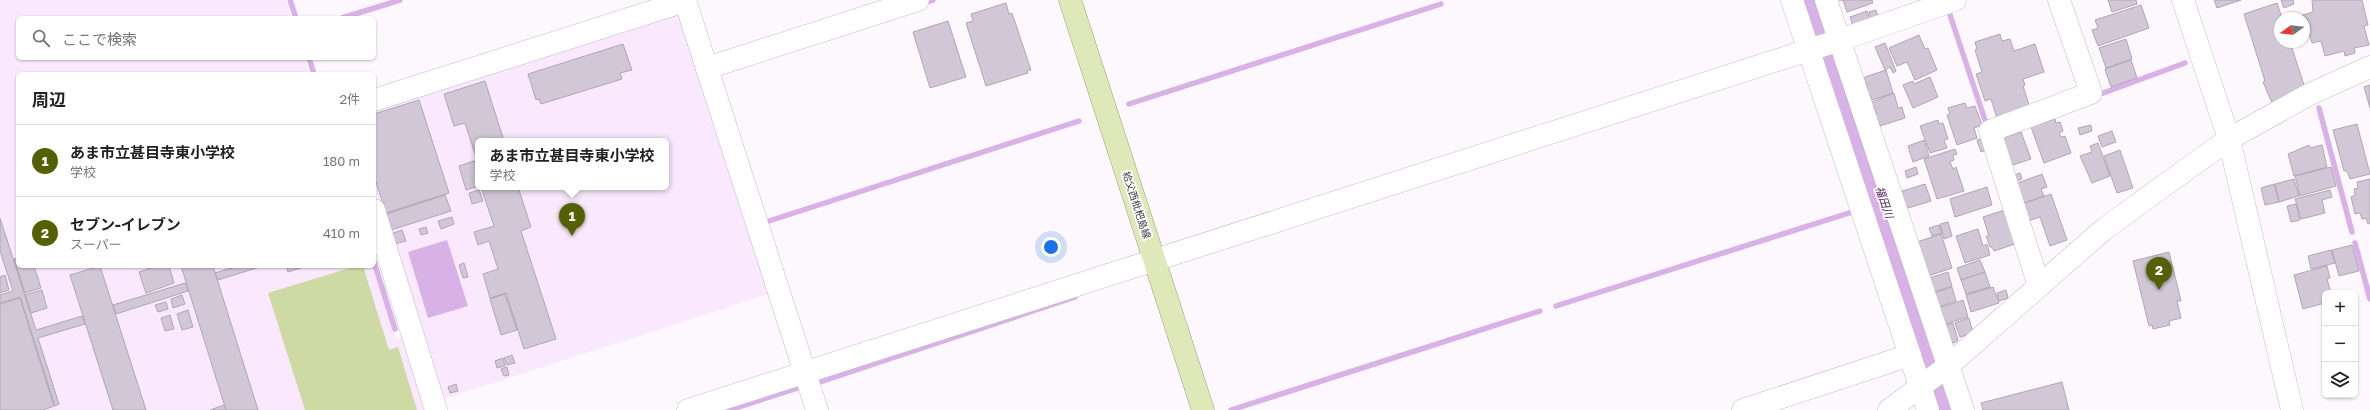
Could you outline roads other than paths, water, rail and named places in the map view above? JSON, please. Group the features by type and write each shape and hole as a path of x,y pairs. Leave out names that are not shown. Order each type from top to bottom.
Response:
{"main road":[{"name":"給父西枇杷島線","path":"1070,0 1203,410"}],"street":[{"path":"376,99 685,0 817,410"},
{"path":"707,68 918,0"},
{"path":"1792,0 1810,49 1910,355 1923,384 1928,410"},
{"path":"1826,0 1963,410"},
{"path":"688,410 1840,40 1955,0"},
{"path":"2038,286 1990,131 2091,93 2059,0"},
{"path":"2183,0 2230,139 2292,410"},
{"path":"1889,410 1948,366 2103,230 2230,139 2310,94 2370,67"},
{"path":"376,216 436,410"},
{"path":"1743,410 1910,355"}],"water":[{"name":"福田川","path":"1800,0 1819,0 1955,410 1937,410"},
{"path":"447,240 468,306 428,318 408,252"}],"waterway":[{"path":"290,0 295,16"},
{"path":"348,16 400,0"},
{"path":"923,3 933,0"},
{"path":"1129,104 1441,4"},
{"path":"1949,12 1987,126"},
{"path":"310,60 313,72"},
{"path":"2095,96 2185,63"},
{"path":"2319,108 2352,232"},
{"path":"769,221 1079,121"},
{"path":"1556,306 1852,212"},
{"path":"2355,243 2370,299"},
{"path":"376,268 395,329"},
{"path":"814,384 1075,297"},
{"path":"1231,410 1540,311"},
{"path":"729,410 801,387"}],"place":[{"name":"あま市立甚目寺東小学校","path":"572,236"},
{"name":"セブン-イレブン","path":"2159,290"}]}
